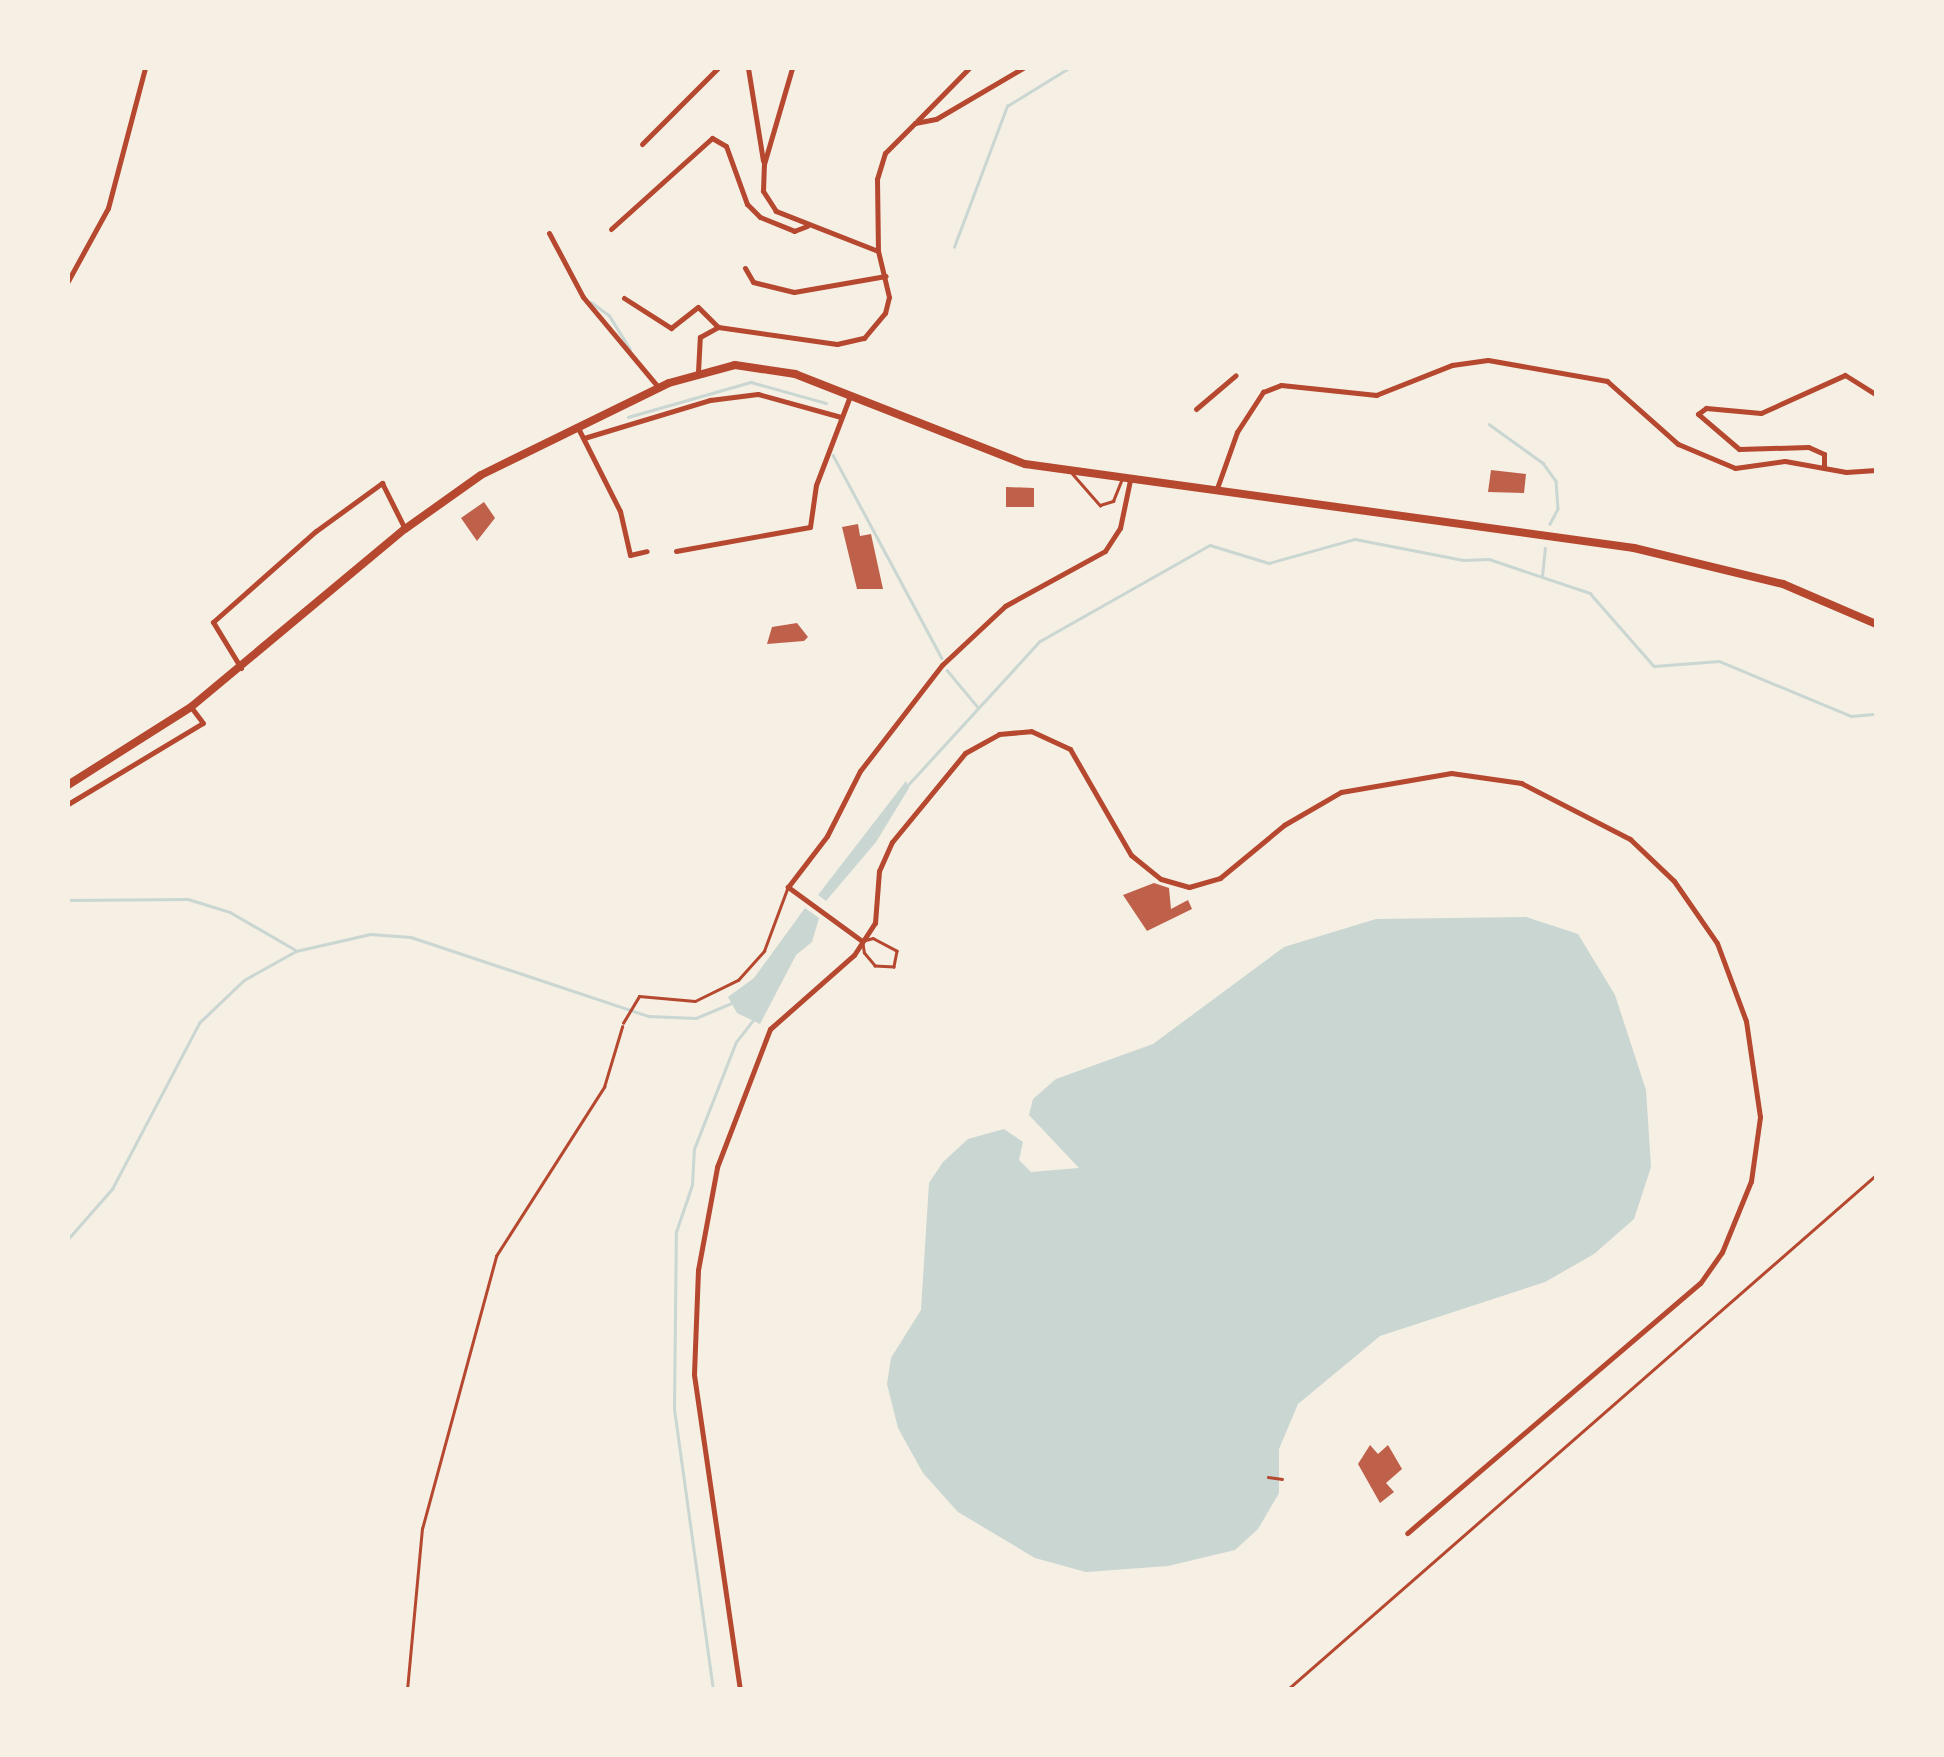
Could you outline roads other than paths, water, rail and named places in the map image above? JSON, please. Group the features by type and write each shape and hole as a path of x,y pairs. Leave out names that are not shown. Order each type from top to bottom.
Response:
{"main road":[{"path":"68,786 221,684 404,528 503,461 698,372 754,364 850,396 1011,460 1709,563 1794,588 1876,624"}],"street":[{"path":"68,281 108,208 145,68"},
{"path":"642,144 718,68"},
{"path":"748,68 756,87 764,164"},
{"path":"792,68 764,164 761,183 769,203 810,226 878,251"},
{"path":"624,298 671,328 698,307 718,327 793,342 852,342 885,313 886,276 878,251 880,167 915,123 968,68"},
{"path":"915,123 936,119 1023,68"},
{"path":"612,230 712,138 726,146 747,204 760,217 794,230 810,226"},
{"path":"549,233 583,297 660,388"},
{"path":"746,268 753,282 794,292 886,276"},
{"path":"698,372 700,337 718,327"},
{"path":"1216,491 1237,432 1263,392 1281,385 1376,395 1452,365 1519,364 1607,381 1678,444 1735,468 1786,461 1824,468 1876,470"},
{"path":"1196,409 1236,375"},
{"path":"1824,468 1824,454 1808,447 1738,449 1698,414 1706,408 1761,413 1845,375 1874,393"},
{"path":"584,438 710,400 758,394 842,417"},
{"path":"676,551 810,527 816,485 850,396"},
{"path":"576,425 620,511 630,555 647,552"},
{"path":"862,941 788,888 828,836 860,771 942,665 1005,606 1105,551 1120,528 1126,479"},
{"path":"241,668 214,622 316,531 382,482 404,528"},
{"path":"68,804 202,723 191,706"},
{"path":"740,1690 696,1414 694,1330 704,1231 728,1128 770,1030 862,941 879,915 880,872 892,842 965,753 985,738 1016,731 1044,734 1070,749 1131,856 1175,884 1220,878 1284,825 1341,792 1452,773 1520,783 1558,796 1630,839 1663,869 1717,944 1750,1036 1760,1130 1744,1202 1700,1283 1407,1532"}],"lane":[{"path":"1071,471 1100,505 1112,500 1126,479"},
{"path":"623,1023 630,1004 639,996 676,1002 707,998 738,980 764,951 788,888"},
{"path":"862,941 891,944 898,954 894,967 875,966 862,941"}],"waterway":[{"path":"954,247 1007,106 1069,68"},
{"path":"591,302 609,315 630,349"},
{"path":"628,417 751,382 826,403"},
{"path":"1489,424 1543,463 1556,481 1558,509 1550,524"},
{"path":"833,455 942,658"},
{"path":"906,787 1040,641 1210,545 1269,563 1355,539 1463,560 1489,559 1590,593 1654,666 1719,661 1851,716 1876,714"},
{"path":"1542,576 1545,548"},
{"path":"947,670 977,706"},
{"path":"68,900 188,899 230,912 294,949"},
{"path":"68,1239 112,1189 199,1023 244,980 296,951 370,934 411,937 649,1016 696,1018 734,1002"},
{"path":"713,1690 674,1410 676,1232 692,1185 694,1149 736,1042 753,1020"}]}
